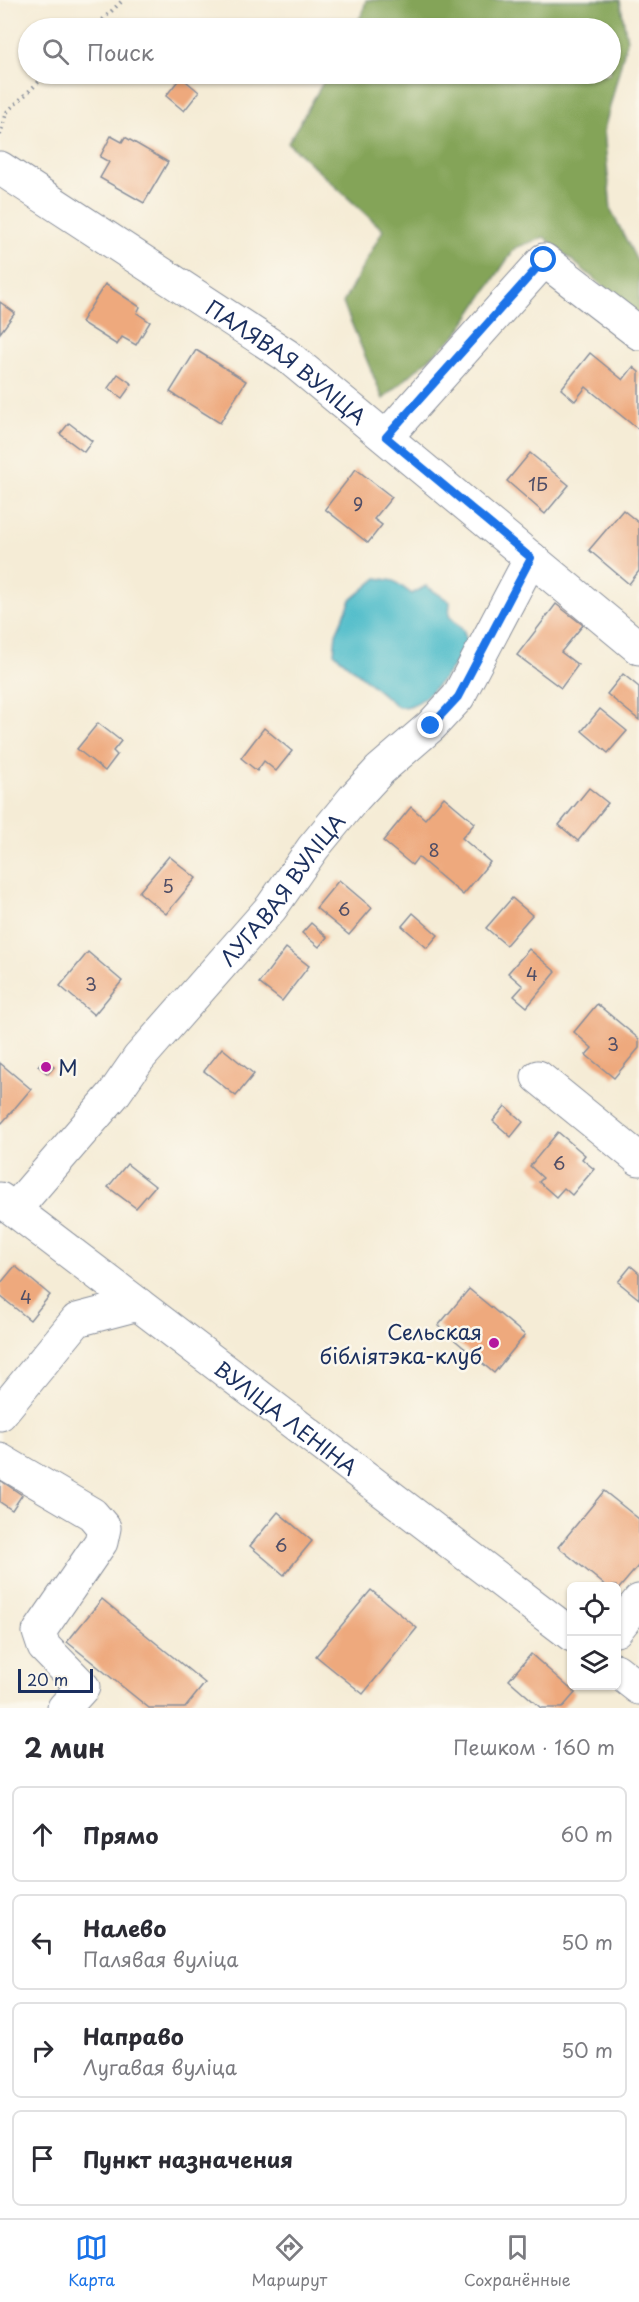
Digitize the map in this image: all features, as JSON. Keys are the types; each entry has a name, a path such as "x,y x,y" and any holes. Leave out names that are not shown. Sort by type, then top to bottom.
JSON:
{"street":[{"name":"ПАЛЯВАЯ ВУЛІЦА","path":"0,168 286,355 639,648"},
{"path":"386,437 544,260 639,333"},
{"name":"ЛУГАВАЯ ВУЛІЦА","path":"7,1204 114,1094 139,1058 271,908 313,848 380,770 431,726 458,697 531,558"},
{"path":"538,1077 639,1159"},
{"name":"ВУЛІЦА ЛЕНІНА","path":"7,1204 567,1631"},
{"path":"0,1414 77,1320 84,1262"},
{"path":"77,1320 138,1304"},
{"path":"0,1460 92,1514 104,1528 102,1542 39,1632 44,1647 83,1687 64,1708"},
{"path":"621,1624 639,1601"},
{"path":"621,1674 639,1688"}],"path":[{"path":"104,18 123,0"},
{"path":"0,135 7,112 36,84"}],"green space":[{"path":"366,0 620,0 627,40 621,63 621,18 360,18"},
{"path":"322,84 616,84 604,130 611,210 639,265 639,316 544,237 515,248 457,334 383,399 343,303 383,230 288,143"}],"water":[{"path":"377,578 394,581 412,594 426,586 450,602 449,616 463,630 468,644 435,688 419,702 409,706 398,707 334,653 336,634 351,600"}],"building":[{"path":"175,84 189,84 199,92 184,111 166,96"},
{"path":"111,136 122,142 125,137 168,162 144,203 100,178 109,162 100,157"},
{"path":"105,284 140,307 137,313 150,322 136,345 122,337 117,345 81,322"},
{"path":"0,302 15,313 0,333"},
{"path":"196,350 246,381 220,423 170,392"},
{"path":"590,353 623,380 633,367 639,372 639,430 586,387 575,401 561,389"},
{"path":"118,374 132,384 122,398 108,388"},
{"path":"69,423 92,441 84,452 60,434"},
{"path":"530,453 569,485 545,514 507,481"},
{"path":"356,469 392,497 374,519 382,525 368,543 325,509"},
{"path":"623,510 639,523 639,571 629,584 589,550"},
{"path":"556,604 583,625 561,652 578,665 561,688 517,655"},
{"path":"623,674 639,687 639,720 607,694"},
{"path":"600,709 627,731 608,753 582,731"},
{"path":"98,723 121,741 113,751 117,755 105,771 77,749"},
{"path":"264,728 292,751 276,771 264,761 257,771 241,758"},
{"path":"589,788 608,803 578,841 559,825"},
{"path":"444,797 475,823 462,838 490,862 463,895 418,857 412,865 383,841 411,807 425,819"},
{"path":"169,856 196,878 166,914 139,892"},
{"path":"339,880 372,908 349,935 316,908"},
{"path":"512,898 532,915 506,945 486,928"},
{"path":"413,913 438,935 427,948 402,926"},
{"path":"311,923 327,937 319,947 302,933"},
{"path":"286,948 309,966 282,1001 259,983"},
{"path":"529,949 556,972 527,1007 514,996 523,986 508,973"},
{"path":"88,952 122,981 94,1015 60,986"},
{"path":"597,1004 639,1039 639,1048 614,1078 586,1055 592,1048 574,1032"},
{"path":"222,1048 254,1074 236,1096 204,1071"},
{"name":"M","path":"44,1059 54,1067 48,1074 38,1066"},
{"path":"0,1063 31,1089 2,1123 0,1121"},
{"path":"505,1106 523,1122 511,1137 493,1121"},
{"path":"558,1132 585,1155 582,1159 594,1169 572,1195 564,1188 556,1197 539,1182 543,1178 530,1166"},
{"path":"127,1164 155,1186 136,1208 108,1187"},
{"path":"15,1266 50,1295 30,1320 0,1296 0,1284"},
{"path":"631,1266 639,1273 639,1299 618,1282"},
{"path":"469,1289 525,1335 494,1373 438,1326"},
{"path":"0,1480 22,1495 12,1510 0,1502"},
{"path":"604,1491 639,1519 639,1565 621,1586 621,1582 601,1582 558,1547"},
{"path":"278,1512 312,1541 284,1575 250,1546"},
{"path":"371,1590 417,1628 363,1694 316,1656"},
{"path":"102,1599 205,1683 185,1708 149,1708 67,1642"},
{"path":"531,1654 567,1686 567,1690 575,1693 562,1708 541,1708 509,1680"}],"place":[{"name":"M","path":"46,1067"},
{"name":"Сельская бібліятэка-клуб","path":"494,1343"}],"route":[{"path":"431,726 458,697 531,558 386,437 544,260"}]}
